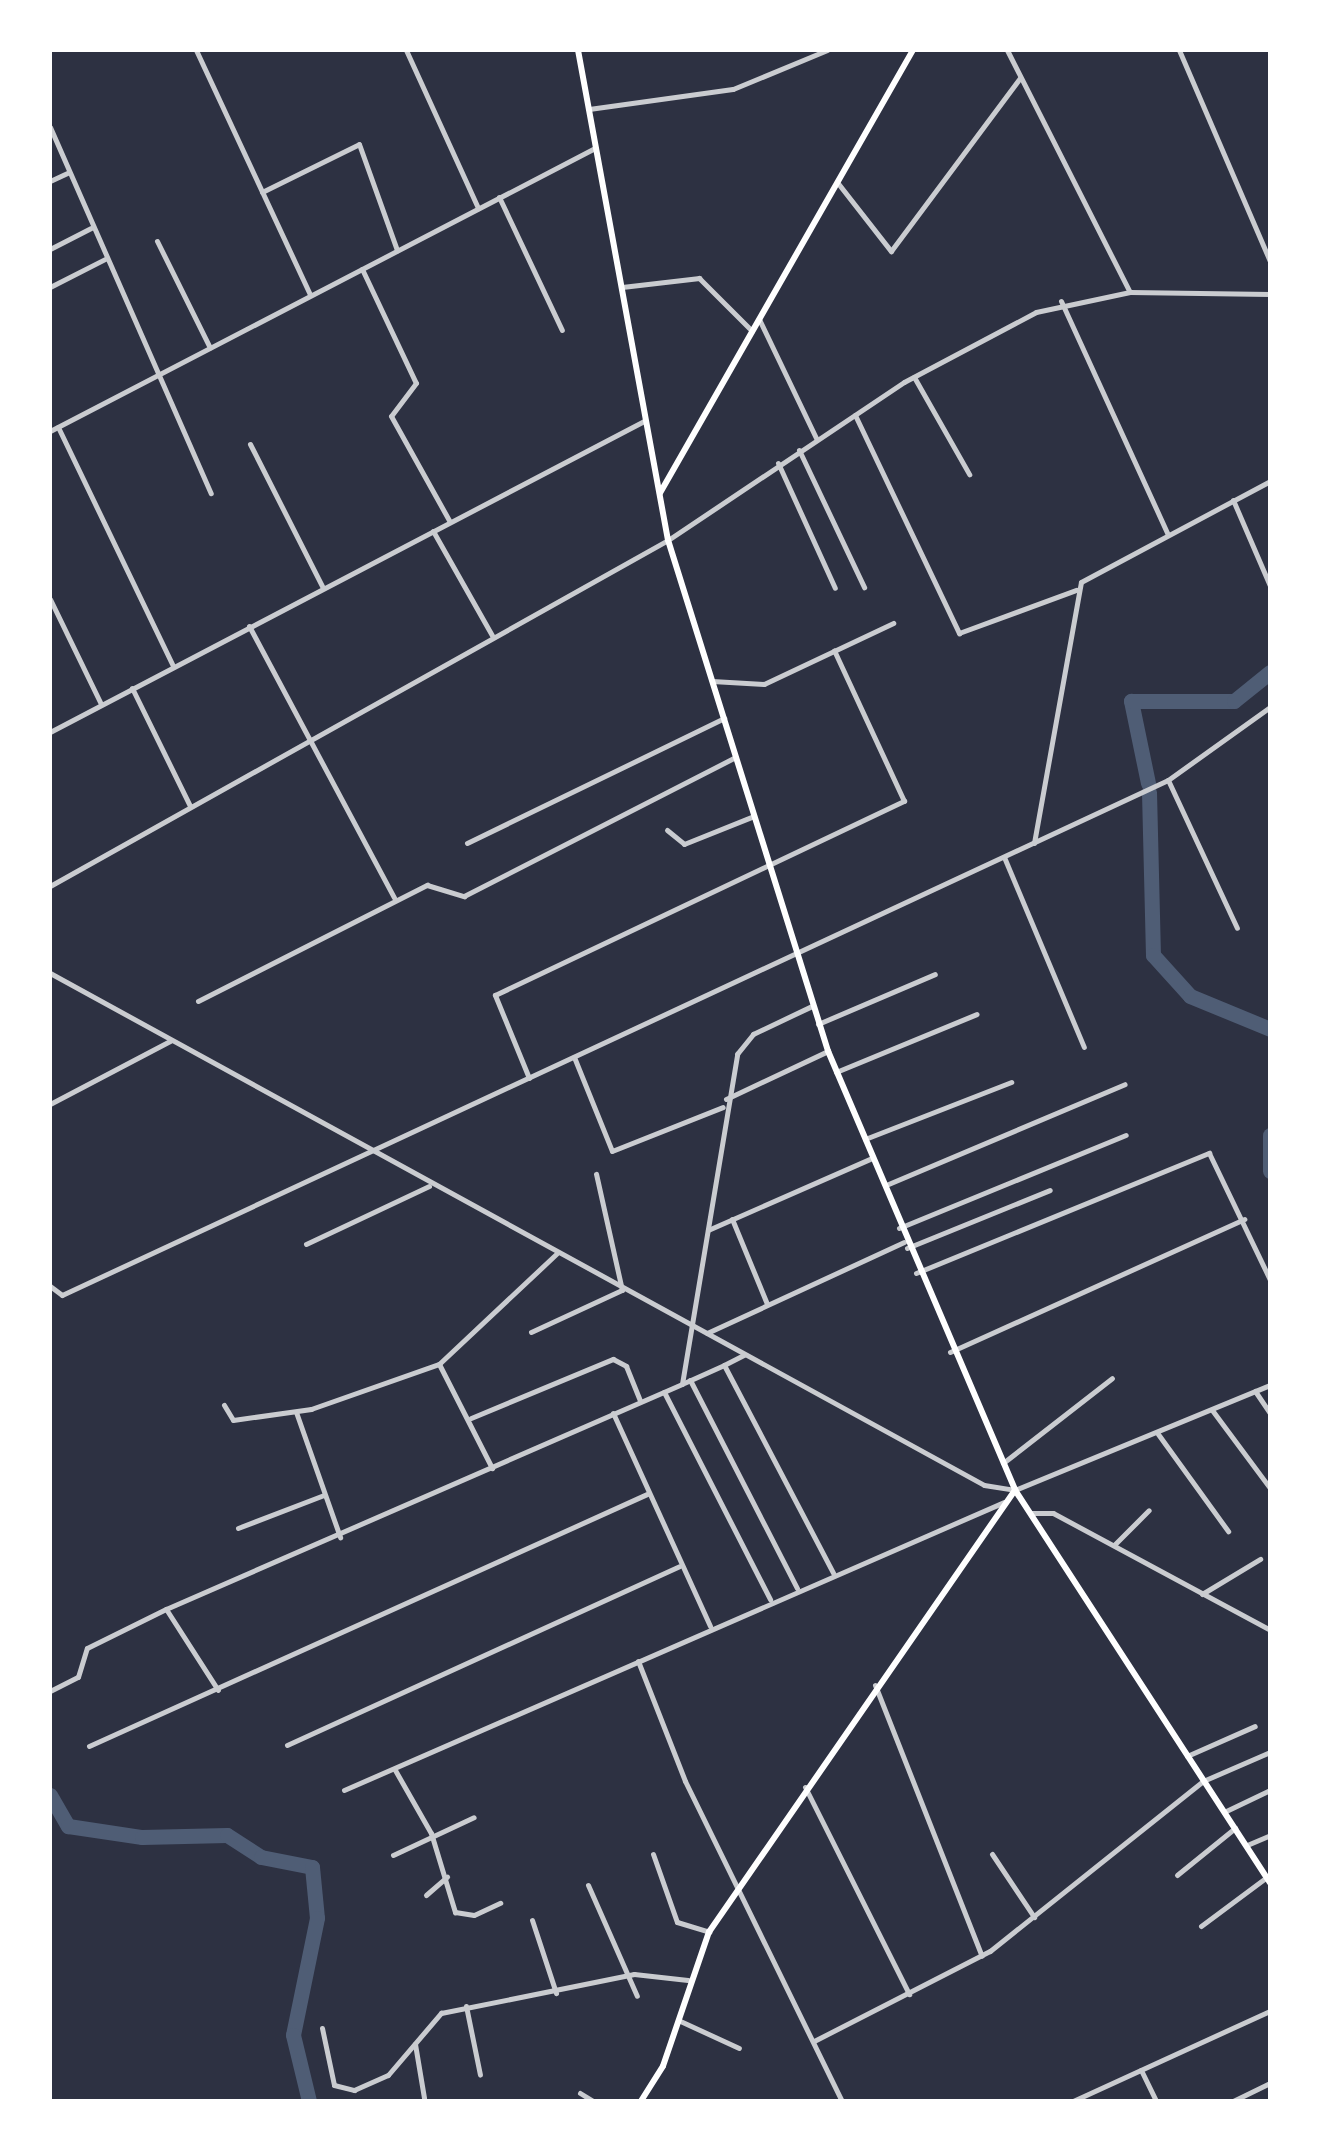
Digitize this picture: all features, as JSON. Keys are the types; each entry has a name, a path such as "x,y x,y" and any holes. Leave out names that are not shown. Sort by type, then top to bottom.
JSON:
{"main road":[{"path":"578,50 668,540 828,1052 916,1273 1014,1490 1268,1879"},
{"path":"659,494 913,50"},
{"path":"641,2101 678,2020 688,1980 709,1932 875,1685 1014,1490"}],"street":[{"path":"196,50 310,295"},
{"path":"406,50 478,208"},
{"path":"588,110 733,89 827,50"},
{"path":"1008,50 1130,292"},
{"path":"1179,50 1270,261"},
{"path":"837,182 891,251 1020,78"},
{"path":"50,127 156,376 211,493"},
{"path":"262,192 360,144 397,250"},
{"path":"50,431 594,148"},
{"path":"50,180 68,172"},
{"path":"499,197 562,330"},
{"path":"50,248 91,228"},
{"path":"157,241 210,348"},
{"path":"50,287 105,259"},
{"path":"362,268 416,383 391,416 450,522"},
{"path":"619,287 699,278 752,331"},
{"path":"50,886 668,540 778,462 914,376 1062,301 1130,292 1270,294"},
{"path":"1062,301 1168,535"},
{"path":"759,318 816,438"},
{"path":"914,376 969,474"},
{"path":"854,414 959,633 1076,590 1270,481"},
{"path":"50,732 644,421"},
{"path":"58,426 173,666"},
{"path":"250,444 323,588"},
{"path":"798,450 864,587"},
{"path":"778,462 834,588"},
{"path":"1234,500 1270,586"},
{"path":"433,530 494,638"},
{"path":"1034,843 1076,590"},
{"path":"50,599 101,704"},
{"path":"712,682 764,684 893,623"},
{"path":"249,626 394,898"},
{"path":"529,1078 495,995 906,798 834,650"},
{"path":"132,688 190,806"},
{"path":"50,1286 62,1295 1168,780 1270,707"},
{"path":"466,843 724,718"},
{"path":"198,1001 394,898 432,883 464,896 736,758"},
{"path":"1168,780 1238,928"},
{"path":"667,830 684,844 754,816"},
{"path":"1004,857 1084,1046"},
{"path":"50,973 369,1154 984,1484 1014,1490 1158,1434 1270,1384"},
{"path":"818,1024 935,974"},
{"path":"682,1384 725,1103 737,1054 753,1034 812,1006"},
{"path":"836,1072 977,1014"},
{"path":"50,1104 170,1041"},
{"path":"574,1057 612,1151 725,1103 828,1052"},
{"path":"862,1140 1011,1082"},
{"path":"883,1186 1125,1084"},
{"path":"899,1228 1126,1136"},
{"path":"916,1273 1212,1154 1270,1280"},
{"path":"707,1230 870,1159"},
{"path":"596,1174 622,1290"},
{"path":"306,1244 429,1186"},
{"path":"707,1333 906,1245 1050,1190"},
{"path":"732,1219 767,1305"},
{"path":"950,1352 1244,1219"},
{"path":"224,1405 233,1420 296,1412 439,1364 556,1254"},
{"path":"531,1332 622,1290"},
{"path":"50,1691 78,1677 87,1648 746,1354"},
{"path":"471,1418 613,1359 626,1366 640,1402"},
{"path":"439,1364 471,1418 492,1468"},
{"path":"724,1365 833,1573"},
{"path":"1003,1463 1112,1378"},
{"path":"690,1380 797,1588"},
{"path":"1255,1391 1270,1413"},
{"path":"664,1392 770,1600"},
{"path":"1212,1410 1270,1488"},
{"path":"296,1412 340,1537"},
{"path":"613,1413 710,1626"},
{"path":"1158,1434 1228,1531"},
{"path":"90,1746 647,1494"},
{"path":"238,1528 326,1495"},
{"path":"344,1790 797,1588 1004,1502"},
{"path":"1114,1545 1149,1510"},
{"path":"1032,1513 1053,1513 1270,1630"},
{"path":"1202,1594 1260,1559"},
{"path":"287,1745 680,1566"},
{"path":"166,1610 218,1690"},
{"path":"638,1662 842,2101"},
{"path":"875,1685 982,1956"},
{"path":"1187,1756 1254,1726"},
{"path":"814,2041 982,1956 1203,1781 1270,1752"},
{"path":"395,1770 431,1833 461,1915 500,1902"},
{"path":"805,1787 909,1994"},
{"path":"1224,1812 1270,1790"},
{"path":"394,1854 431,1833 474,1816"},
{"path":"1177,1875 1235,1828"},
{"path":"1246,1846 1270,1835"},
{"path":"653,1854 678,1922 709,1932"},
{"path":"992,1854 1034,1917"},
{"path":"426,1895 448,1877"},
{"path":"1201,1926 1268,1879"},
{"path":"588,1885 636,1996"},
{"path":"532,1920 556,1994"},
{"path":"322,2028 331,2079 346,2090 388,2075 434,2016 466,2006 556,1994 628,1976 688,1980"},
{"path":"466,2006 480,2075"},
{"path":"1074,2101 1270,2011"},
{"path":"678,2020 739,2048"},
{"path":"415,2041 424,2098"},
{"path":"1141,2070 1156,2101"},
{"path":"1232,2101 1270,2083"},
{"path":"580,2093 593,2101"}],"waterway":[{"path":"1148,783 1131,701 1234,701 1270,672"},
{"path":"1149,792 1153,955 1190,996 1270,1029"},
{"path":"1270,1135 1270,1171"},
{"path":"50,1795 68,1826 142,1837 227,1835 261,1857 312,1867 317,1918 293,2035 309,2101"}]}
